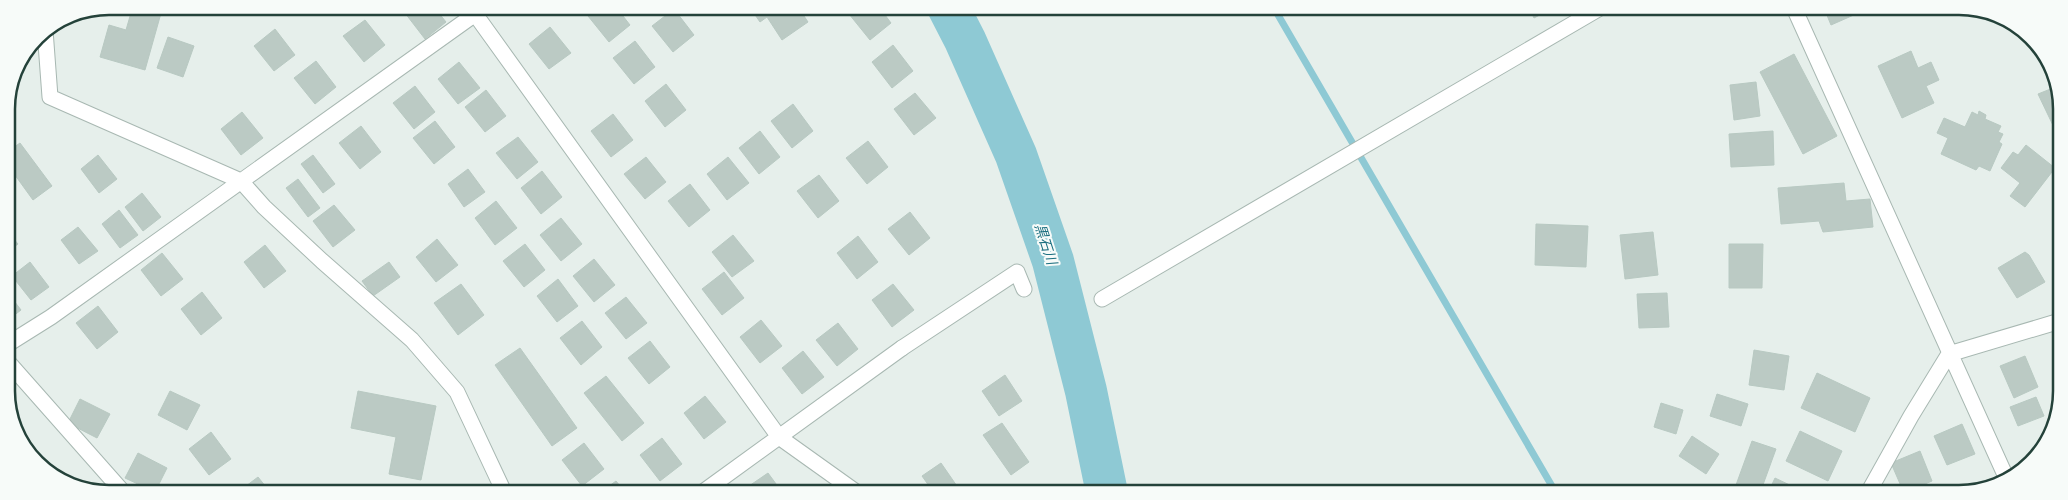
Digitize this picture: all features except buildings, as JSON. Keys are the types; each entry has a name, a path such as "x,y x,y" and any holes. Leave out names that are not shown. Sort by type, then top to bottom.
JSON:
{"street":[{"path":"15,340 51,317 469,15"},
{"path":"481,15 779,437 846,485"},
{"path":"1102,299 1588,15"},
{"path":"1797,15 2004,473"},
{"path":"46,40 50,97 241,181 286,227 412,340 458,392 501,485"},
{"path":"713,485 902,348 1017,272 1024,289"},
{"path":"1873,485 1911,416 1949,354 2053,323"},
{"path":"15,370 117,485"}],"waterway":[{"name":"黒石川","path":"952,15 1016,155 1053,261 1086,391 1105,485"},
{"path":"1278,15 1551,485"}]}
